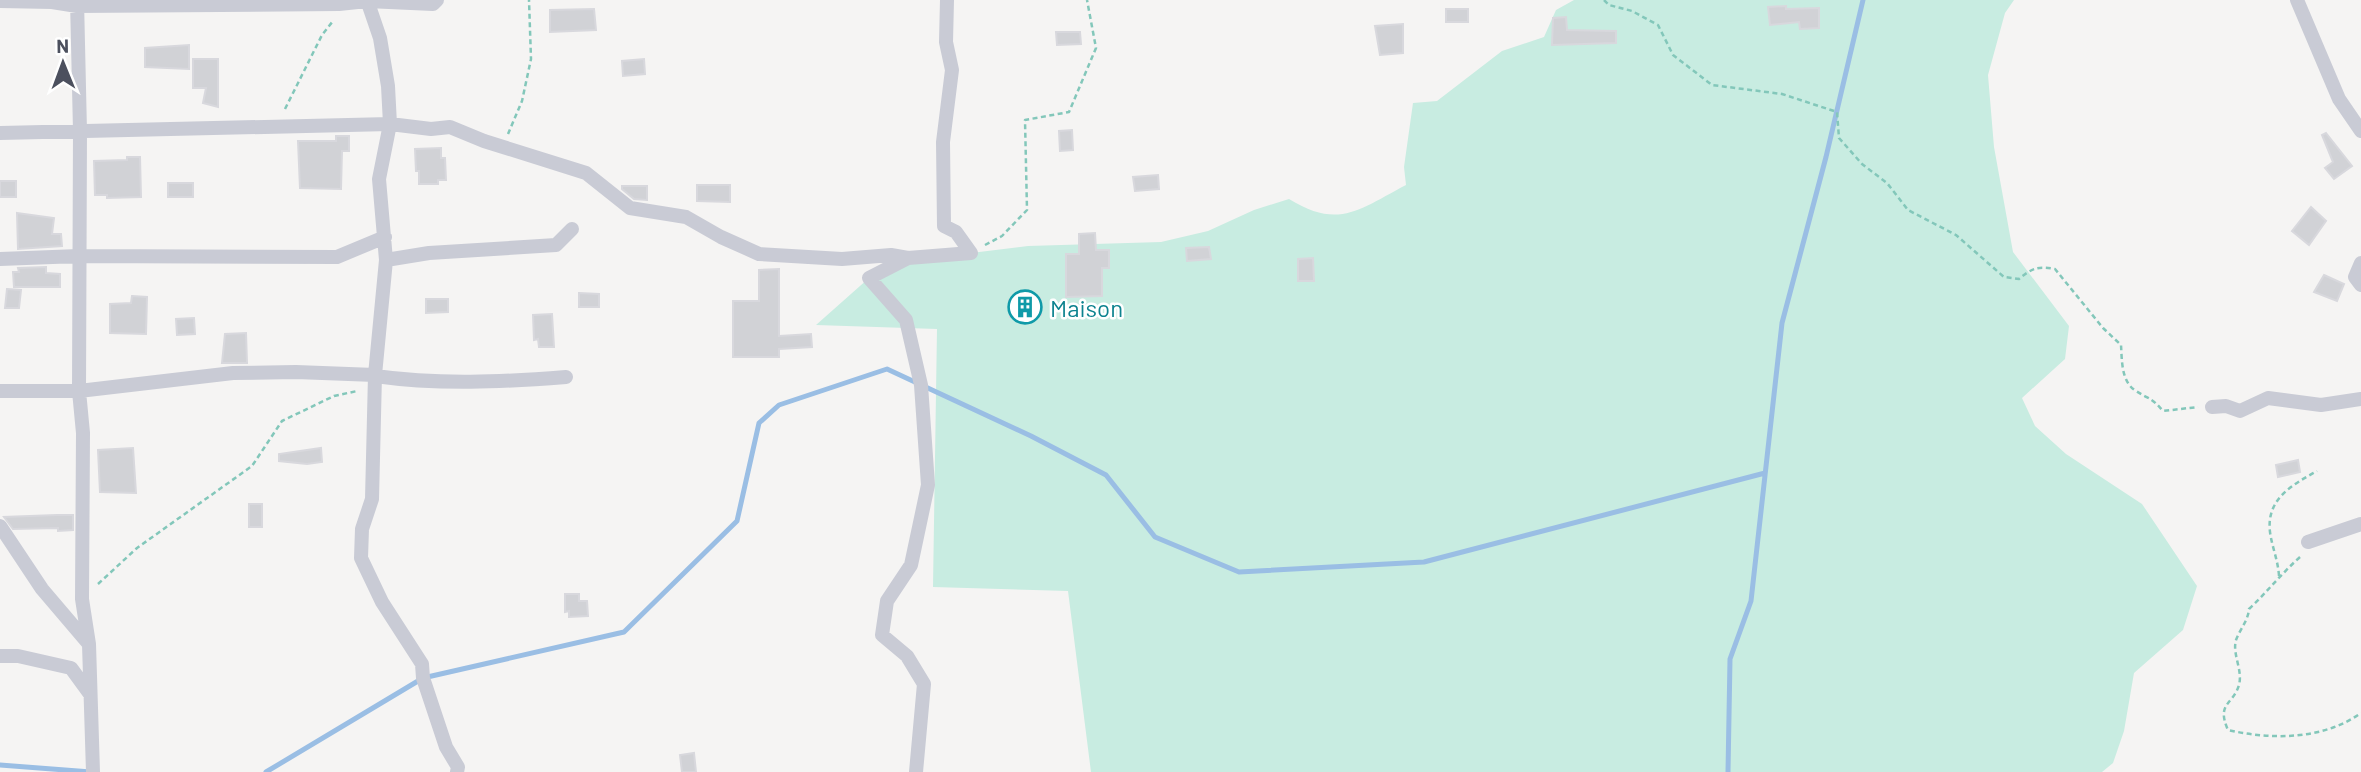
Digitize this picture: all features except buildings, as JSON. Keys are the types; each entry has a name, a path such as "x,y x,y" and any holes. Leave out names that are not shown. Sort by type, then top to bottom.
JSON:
{"street":[{"path":"367,0 380,38 388,86 390,124 379,179 386,260 375,376 372,499 362,529 361,558 382,602 422,664 446,747 458,767 457,772"},
{"path":"0,1 339,4 367,0 433,4 437,0"},
{"path":"947,0 946,42 952,70 943,142 944,226 956,232 971,253"},
{"path":"2297,0 2316,39 2339,99 2361,131"},
{"path":"77,3 80,131 79,391 83,433 82,599 89,644 93,772"},
{"path":"0,133 390,124 431,129 450,127 484,141 586,173 630,208 687,217 721,237 759,254 842,258 891,255 908,258 971,253"},
{"path":"386,260 429,253 556,245 572,229"},
{"path":"0,259 79,256 337,257 385,237"},
{"path":"908,258 869,278 906,320 916,358 925,418 929,485 911,565 887,601 882,635 907,656 924,684 916,772"},
{"path":"2361,263 2355,277 2361,285"},
{"path":"0,391 79,391 233,373 296,372 375,376 417,382 566,377"},
{"path":"2212,407 2226,406 2240,411 2268,398 2321,405 2361,399"},
{"path":"2308,542 2361,524"},
{"path":"0,526 42,589 89,644"},
{"path":"0,656 19,656 71,668 90,694"}],"path":[{"path":"502,147 522,101 531,59 529,0"},
{"path":"971,253 1002,236 1027,210 1025,120 1069,112 1096,48 1087,0"},
{"path":"1604,0 1609,5 1632,11 1658,25 1673,55 1712,85 1782,94 1837,112 1839,138 1862,164 1887,183 1908,210 1955,235 2004,277 2019,279 2031,269 2040,266 2055,269 2103,328 2121,345 2127,383 2135,391 2152,398 2163,411 2212,407"},
{"path":"274,127 322,36 333,21 339,4"},
{"path":"82,599 137,548 252,467 282,421 334,396 362,389 375,376"},
{"path":"2279,576 2270,533 2271,508 2288,488 2317,471"},
{"path":"2308,542 2301,556 2249,609 2248,617 2235,643 2241,674 2238,689 2225,704 2223,718 2228,730 2274,736 2312,733 2346,723 2361,713"}],"green space":[{"path":"1574,0 2014,0 2005,13 1988,75 1994,147 2013,252 2069,326 2065,359 2022,398 2035,426 2066,454 2142,504 2197,586 2183,630 2134,673 2124,731 2113,763 2102,772 1091,772 1068,591 933,587 937,329 816,325 869,278 908,258 1028,246 1161,242 1208,231 1254,210 1289,199 1306,208 1336,215 1362,208 1406,185 1404,167 1413,103 1437,101 1502,51 1544,37 1556,10"}],"waterway":[{"path":"1728,772 1730,659 1751,601 1782,323 1826,157 1863,0"},
{"path":"266,772 423,678 624,632 737,521 759,423 779,405 887,369 1031,436 1106,475 1155,537 1239,572 1424,562 1765,473"},
{"path":"0,765 91,772"}],"place":[{"name":"Maison","path":"1025,307"}]}
